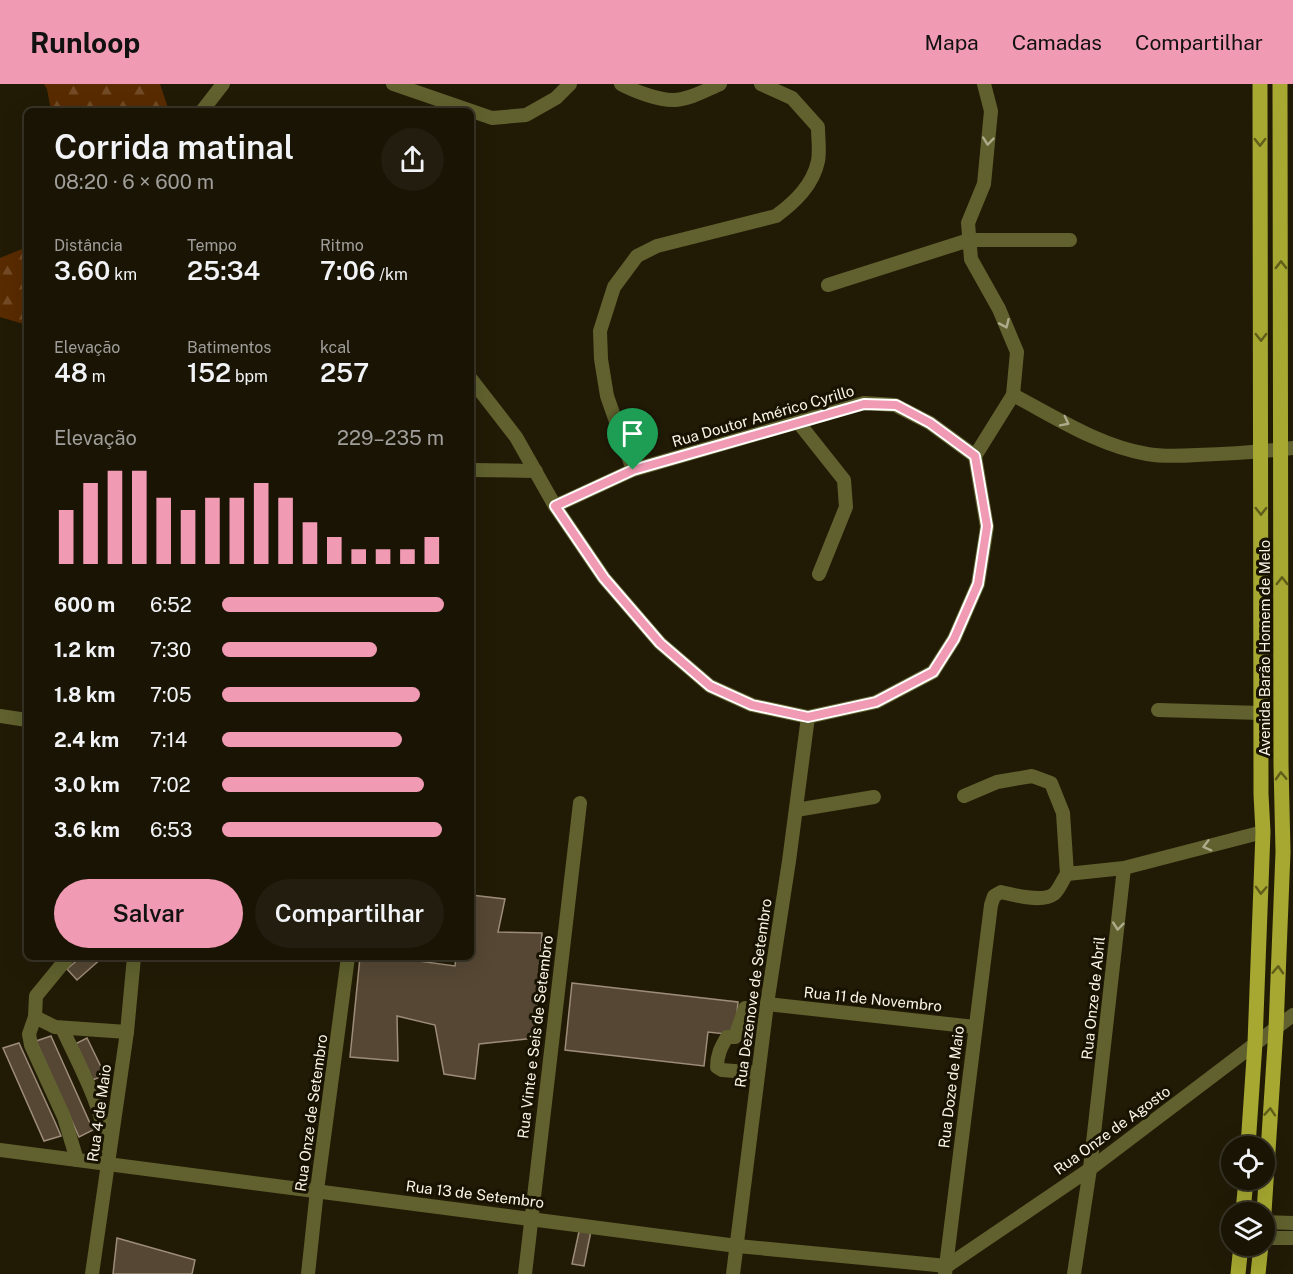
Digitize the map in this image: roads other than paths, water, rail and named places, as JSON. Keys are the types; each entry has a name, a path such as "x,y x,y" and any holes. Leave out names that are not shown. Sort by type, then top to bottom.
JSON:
{"main road":[{"name":"Avenida Barão Homem de Melo","path":"1249,1136 1255,1043 1263,832 1261,794 1260,84"},
{"name":"Avenida Barão Homem de Melo","path":"1265,1202 1283,852 1287,682 1288,449 1281,84"},
{"path":"1263,832 1277,835 1283,852"},
{"path":"1238,1274 1241,1256"},
{"path":"1258,1274 1260,1256"}],"street":[{"path":"204,108 223,84"},
{"path":"393,84 463,108"},
{"path":"474,112 492,118 526,115 556,98 570,84"},
{"path":"621,84 634,91 673,100 688,91 720,84"},
{"path":"633,470 607,396 601,359 600,331 619,279 637,256 657,246 776,216 808,187 818,161 818,127 792,98 760,84"},
{"path":"474,383 516,436 555,506 604,578 660,643 710,686 752,705 808,717 876,702 933,672 954,639 978,584 987,526 975,456 1013,395 1017,352 999,309 971,259 968,223 984,184 991,111 984,84"},
{"path":"828,285 969,240 1070,240"},
{"path":"1013,395 1095,437 1147,454 1261,453 1288,449"},
{"name":"Rua Doutor Américo Cyrillo","path":"555,506 633,470 864,404 896,405 930,423 975,456"},
{"path":"798,422 844,480 846,507 819,574"},
{"path":"474,470 536,471"},
{"path":"1158,710 1261,713"},
{"path":"0,716 24,720"},
{"name":"Rua Dezenove de Setembro","path":"734,1274 767,1004 808,717"},
{"path":"964,796 997,782 1032,776 1051,783 1063,813 1067,874 1124,868 1263,832"},
{"path":"796,810 874,797"},
{"name":"Rua Vinte e Seis de Setembro","path":"525,1274 580,803"},
{"name":"Rua Onze de Abril","path":"1074,1274 1090,1168 1124,868"},
{"name":"Rua Doze de Maio","path":"946,1270 991,905 994,896 1001,892 1028,897 1044,897 1054,894 1067,874"},
{"path":"66,960 36,996 35,1017 29,1034 31,1045 64,1117 77,1160"},
{"name":"Rua 4 de Maio","path":"93,1274 104,1163 127,1032 134,960"},
{"name":"Rua Onze de Setembro","path":"308,1274 348,960"},
{"name":"Rua 11 de Novembro","path":"767,1004 975,1027"},
{"path":"745,1008 735,1037 727,1037 721,1047 717,1067 722,1070 758,1073"},
{"name":"Rua Onze de Agosto","path":"946,1270 1090,1168 1293,1015"},
{"path":"35,1017 55,1027 127,1032"},
{"path":"62,1028 89,1087 104,1129 106,1136 104,1163"},
{"name":"Rua 13 de Setembro","path":"0,1150 737,1246 946,1270"},
{"path":"1275,1222 1293,1222"},
{"path":"1275,1238 1293,1238"}]}
